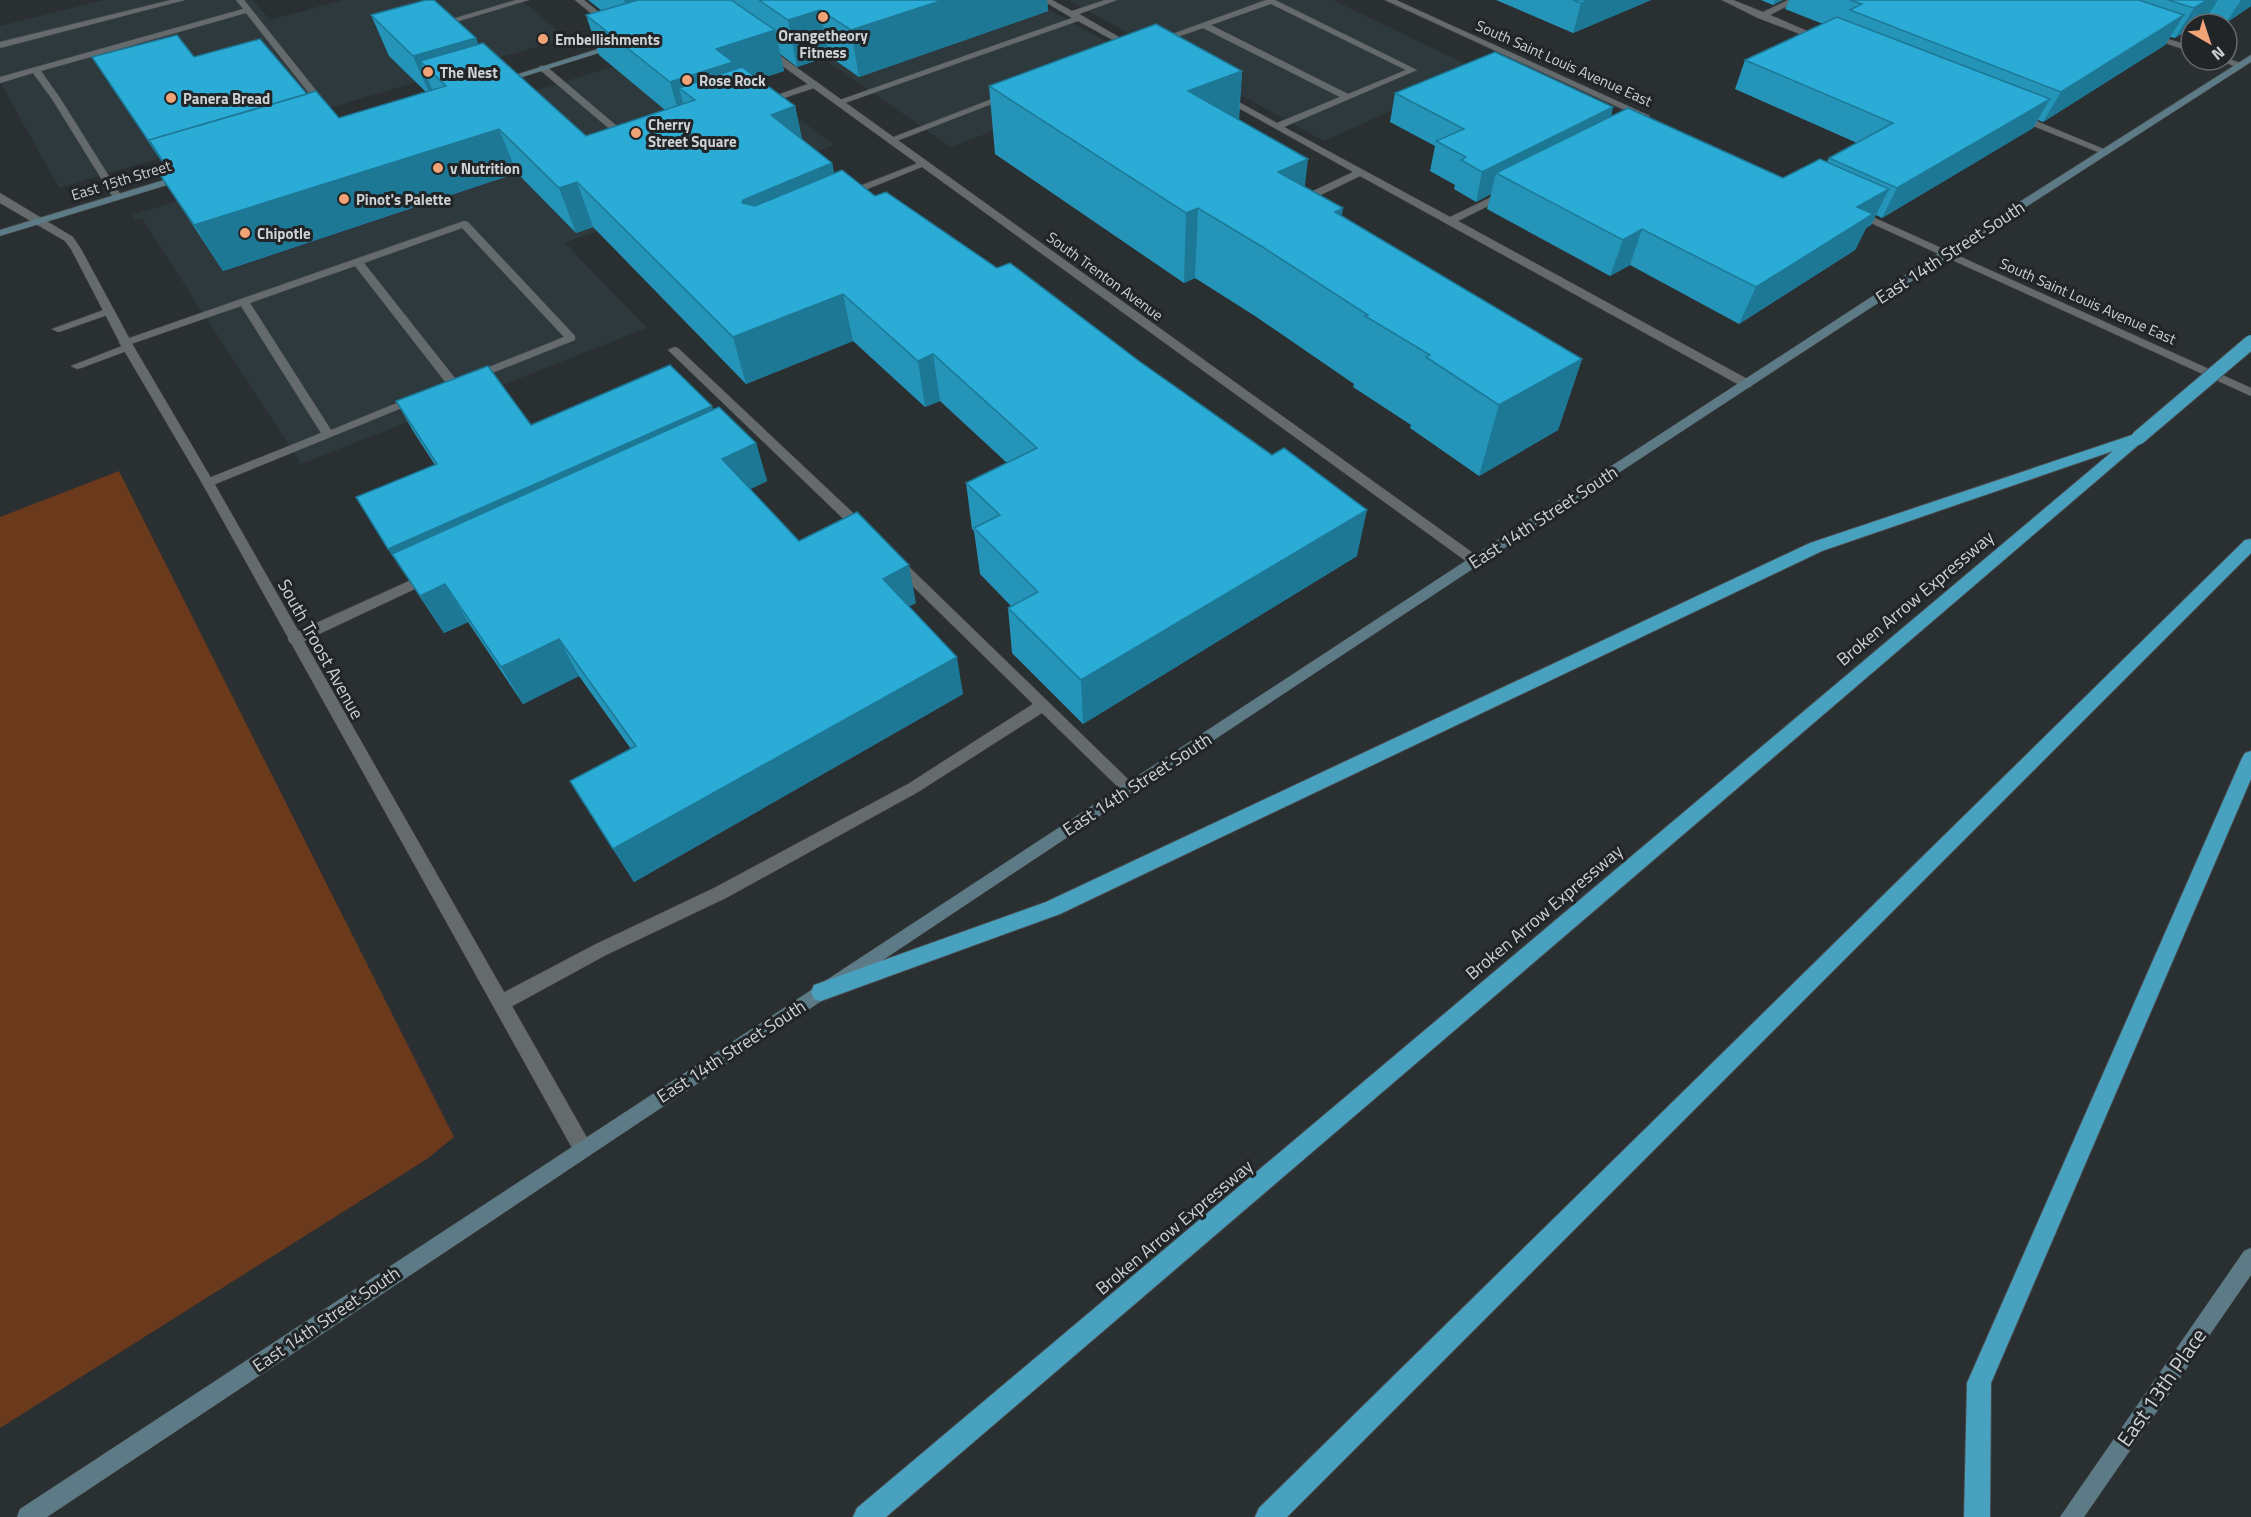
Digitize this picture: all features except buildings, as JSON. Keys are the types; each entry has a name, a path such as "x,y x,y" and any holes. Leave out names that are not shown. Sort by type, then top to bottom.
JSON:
{"highway":[{"name":"Broken Arrow Expressway","path":"866,1517 2251,342"},
{"path":"821,992 1053,908 1816,547 2138,438"},
{"path":"1268,1517 2251,544"},
{"path":"1977,1517 1979,1383 2251,758"}],"street":[{"path":"0,45 181,0"},
{"path":"240,0 329,114"},
{"path":"426,28 525,0"},
{"path":"579,0 623,34"},
{"path":"1046,0 1146,54"},
{"path":"839,102 1076,16 1113,0"},
{"name":"South Saint Louis Avenue East","path":"1389,0 1647,122"},
{"path":"1726,0 1838,46"},
{"path":"1761,16 1794,0"},
{"path":"1124,53 1271,1 1413,70 1277,126"},
{"path":"0,80 248,10"},
{"path":"1203,25 1348,97"},
{"path":"2135,30 2179,45"},
{"path":"487,85 632,41"},
{"name":"South Trenton Avenue","path":"757,43 1475,561"},
{"name":"East 14th Street South","path":"28,1517 1475,561 1946,253 2251,58"},
{"path":"543,68 634,146"},
{"path":"36,71 56,98 117,197"},
{"path":"755,105 814,85"},
{"path":"1216,93 1277,126 1294,140 1360,172 1451,221 1747,384"},
{"path":"891,140 1013,94"},
{"path":"2002,111 2106,152"},
{"path":"856,207 850,193 924,164"},
{"path":"1284,209 1360,172"},
{"name":"East 15th Street","path":"0,233 195,173"},
{"path":"1451,221 1512,190"},
{"name":"South Troost Avenue","path":"0,196 3,201 69,238 126,345 208,483 583,1149"},
{"name":"South Saint Louis Avenue East","path":"1845,207 2251,392"},
{"path":"77,366 126,345 243,302 464,224 571,338 208,483"},
{"path":"357,261 443,389"},
{"path":"243,302 328,435"},
{"path":"58,328 109,311"},
{"path":"674,350 749,431 872,539"},
{"path":"889,555 1129,789"},
{"path":"295,639 440,572"},
{"path":"501,1003 600,950 720,893 913,788 1043,705"},
{"name":"East 13th Place","path":"2071,1517 2251,1258"}],"shaded area":[{"path":"104,0 253,0 270,20 343,0 521,0 566,38 59,188 0,82 0,26"},
{"path":"1032,0 1155,69 951,147 772,23"},
{"path":"1068,0 1333,0 1480,71 1324,141"},
{"path":"696,41 834,145 565,243 647,328 301,464 142,219 134,219 132,215"},
{"path":"119,471 454,1137 427,1159 0,1428 0,517"}],"place":[{"name":"Orangetheory Fitness","path":"823,17"},
{"name":"Embellishments","path":"543,39"},
{"name":"The Nest","path":"428,72"},
{"name":"Rose Rock","path":"687,80"},
{"name":"Panera Bread","path":"171,98"},
{"name":"Cherry Street Square","path":"636,133"},
{"name":"v Nutrition","path":"438,168"},
{"name":"Pinot's Palette","path":"344,199"},
{"name":"Chipotle","path":"245,233"}]}
